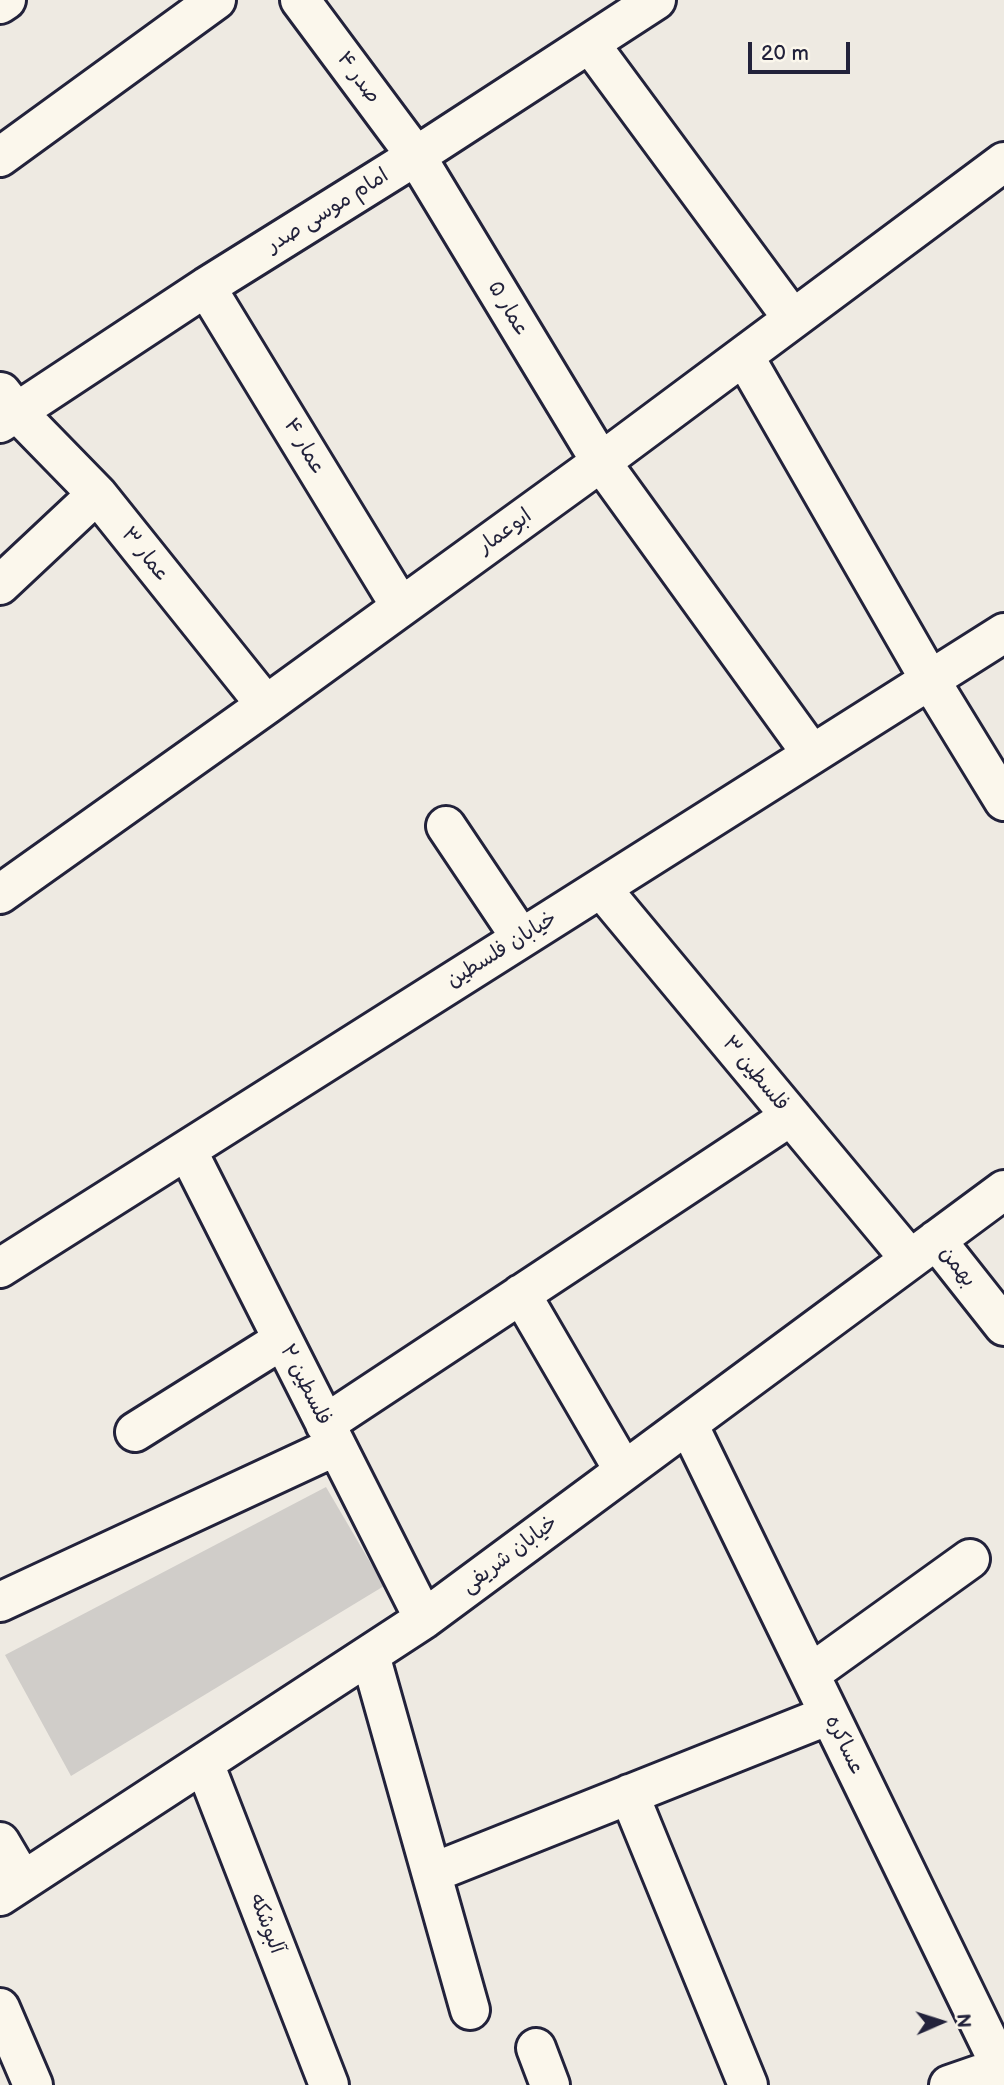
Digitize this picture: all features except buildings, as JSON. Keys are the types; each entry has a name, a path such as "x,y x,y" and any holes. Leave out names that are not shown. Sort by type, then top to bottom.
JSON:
{"street":[{"path":"0,4 6,0"},
{"path":"0,157 216,0"},
{"name":"صدر ۴","path":"300,0 416,156"},
{"name":"امام موسی صدر","path":"5,409 416,156 656,0"},
{"path":"590,44 793,320"},
{"name":"عمار ۵","path":"416,156 601,463 812,754"},
{"name":"ابوعمار","path":"0,894 601,463 1004,162"},
{"name":"عمار ۴","path":"206,287 401,607"},
{"path":"744,356 930,680 1004,801"},
{"name":"عمار ۳","path":"5,409 97,494 266,705"},
{"path":"0,585 97,494"},
{"name":"خیابان فلسطین","path":"0,1268 1004,633"},
{"path":"446,826 522,938"},
{"name":"فلسطین ۳","path":"601,888 790,1116 923,1250"},
{"path":"0,1602 331,1435 521,1294 790,1116"},
{"name":"فلسطین ۲","path":"187,1150 424,1619"},
{"name":"خیابان شریفی","path":"12,1889 424,1619 1004,1190"},
{"name":"بهمن","path":"923,1250 1004,1326"},
{"path":"521,1294 624,1471"},
{"path":"135,1432 282,1340"},
{"name":"عساکره","path":"688,1424 1002,2066"},
{"path":"810,1674 970,1559"},
{"path":"370,1655 470,2010"},
{"path":"432,1873 829,1715"},
{"name":"آلبوشکه","path":"204,1763 329,2085"},
{"path":"629,1794 748,2085"},
{"path":"0,1842 12,1889"},
{"path":"0,2008 33,2085"},
{"path":"536,2048 550,2085"},
{"path":"949,2085 1002,2066"}],"shaded area":[{"path":"326,1487 384,1586 71,1776 5,1655"}]}
